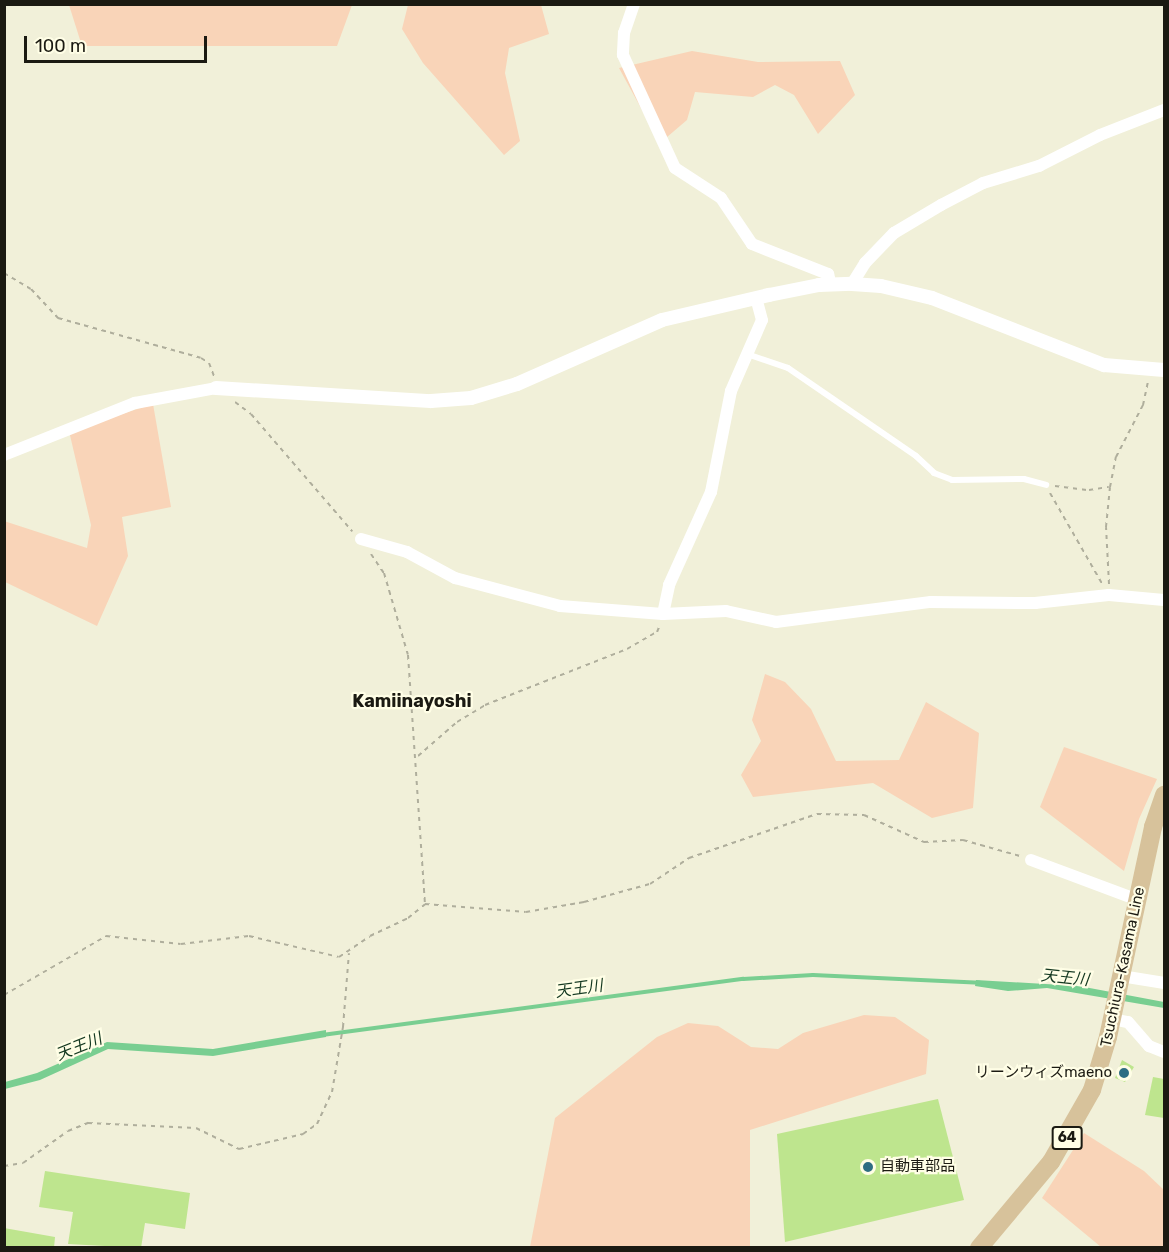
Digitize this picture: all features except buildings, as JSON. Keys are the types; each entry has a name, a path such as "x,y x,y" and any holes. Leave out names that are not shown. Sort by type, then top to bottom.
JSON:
{"main road":[{"name":"Tsuchiura-Kasama Line","path":"979,1248 1070,1135 1095,1082 1164,795"}],"street":[{"path":"634,4 624,33 623,55 666,154 675,168 721,198 752,244 828,274 831,285"},
{"path":"852,284 865,263 894,234 941,205 983,183 1039,166 1100,135 1164,110"},
{"path":"4,455 135,403 216,388 431,401 471,398 517,384 662,320 756,298 831,285 881,286 932,298 1089,360 1150,371 1164,370"},
{"path":"663,614 669,585 711,492 731,391 762,320 756,298"},
{"path":"361,539 407,552 455,578 560,606 663,614 726,611 776,622 932,602 1035,603 1109,596 1164,600"},
{"path":"1031,860 1138,900"},
{"path":"1119,981 1164,983"},
{"path":"1113,1013 1128,1022 1149,1046 1164,1052"}],"lane":[{"path":"747,354 788,368 916,456 934,473 952,480 1024,479 1046,485"}],"path":[{"path":"4,273 31,289 58,318 201,358 209,363 216,388 251,414 361,539 384,573 408,656 408,689 418,756 425,904"},
{"path":"1109,596 1106,527 1110,487 1116,457 1143,405 1150,371"},
{"path":"1046,485 1089,490 1110,487"},
{"path":"1046,485 1109,596"},
{"path":"418,756 457,722 485,705 627,649 657,632 663,614"},
{"path":"1164,641 1164,676"},
{"path":"4,995 106,936 181,944 249,936 339,957 425,904 526,912 584,902 650,884 689,858 817,814 864,815 924,842 963,840 1031,860"},
{"path":"4,1166 23,1163 68,1131 88,1123 196,1128 239,1149 278,1142 303,1134 317,1124 332,1092 343,1027 349,952"}],"shaded area":[{"path":"69,4 352,5 337,46 82,46"},
{"path":"408,5 541,5 549,34 509,48 505,73 520,141 504,155 423,63 402,29"},
{"path":"692,51 758,62 840,61 855,95 818,134 794,95 775,85 753,97 695,92 687,120 660,143 619,68"},
{"path":"153,404 171,507 122,517 128,556 97,626 5,582 4,521 87,548 91,525 69,431"},
{"path":"765,674 785,682 811,709 836,761 899,760 926,702 979,733 973,808 932,818 873,783 753,797 741,775 761,741 752,720"},
{"path":"1064,747 1157,779 1139,819 1124,871 1040,807"},
{"path":"976,980 1079,986 1164,1002 1164,1008 1047,988 1008,991 975,986"},
{"path":"864,1015 895,1017 929,1040 926,1074 750,1130 750,1247 530,1247 555,1118 657,1037 688,1023 718,1026 751,1047 778,1049 803,1033"},
{"path":"326,1030 326,1037 213,1056 108,1049 40,1080 5,1089 5,1082 37,1073 107,1042 213,1049"},
{"path":"1084,1133 1144,1171 1164,1190 1164,1247 1101,1247 1042,1198"}],"waterway":[{"name":"天王川","path":"322,1035 743,979 813,975 980,983"}],"place":[{"name":"リーンウィズmaeno","path":"1124,1073"},
{"name":"自動車部品","path":"868,1167"}],"district":[{"name":"Kamiinayoshi","path":"412,701"}]}
